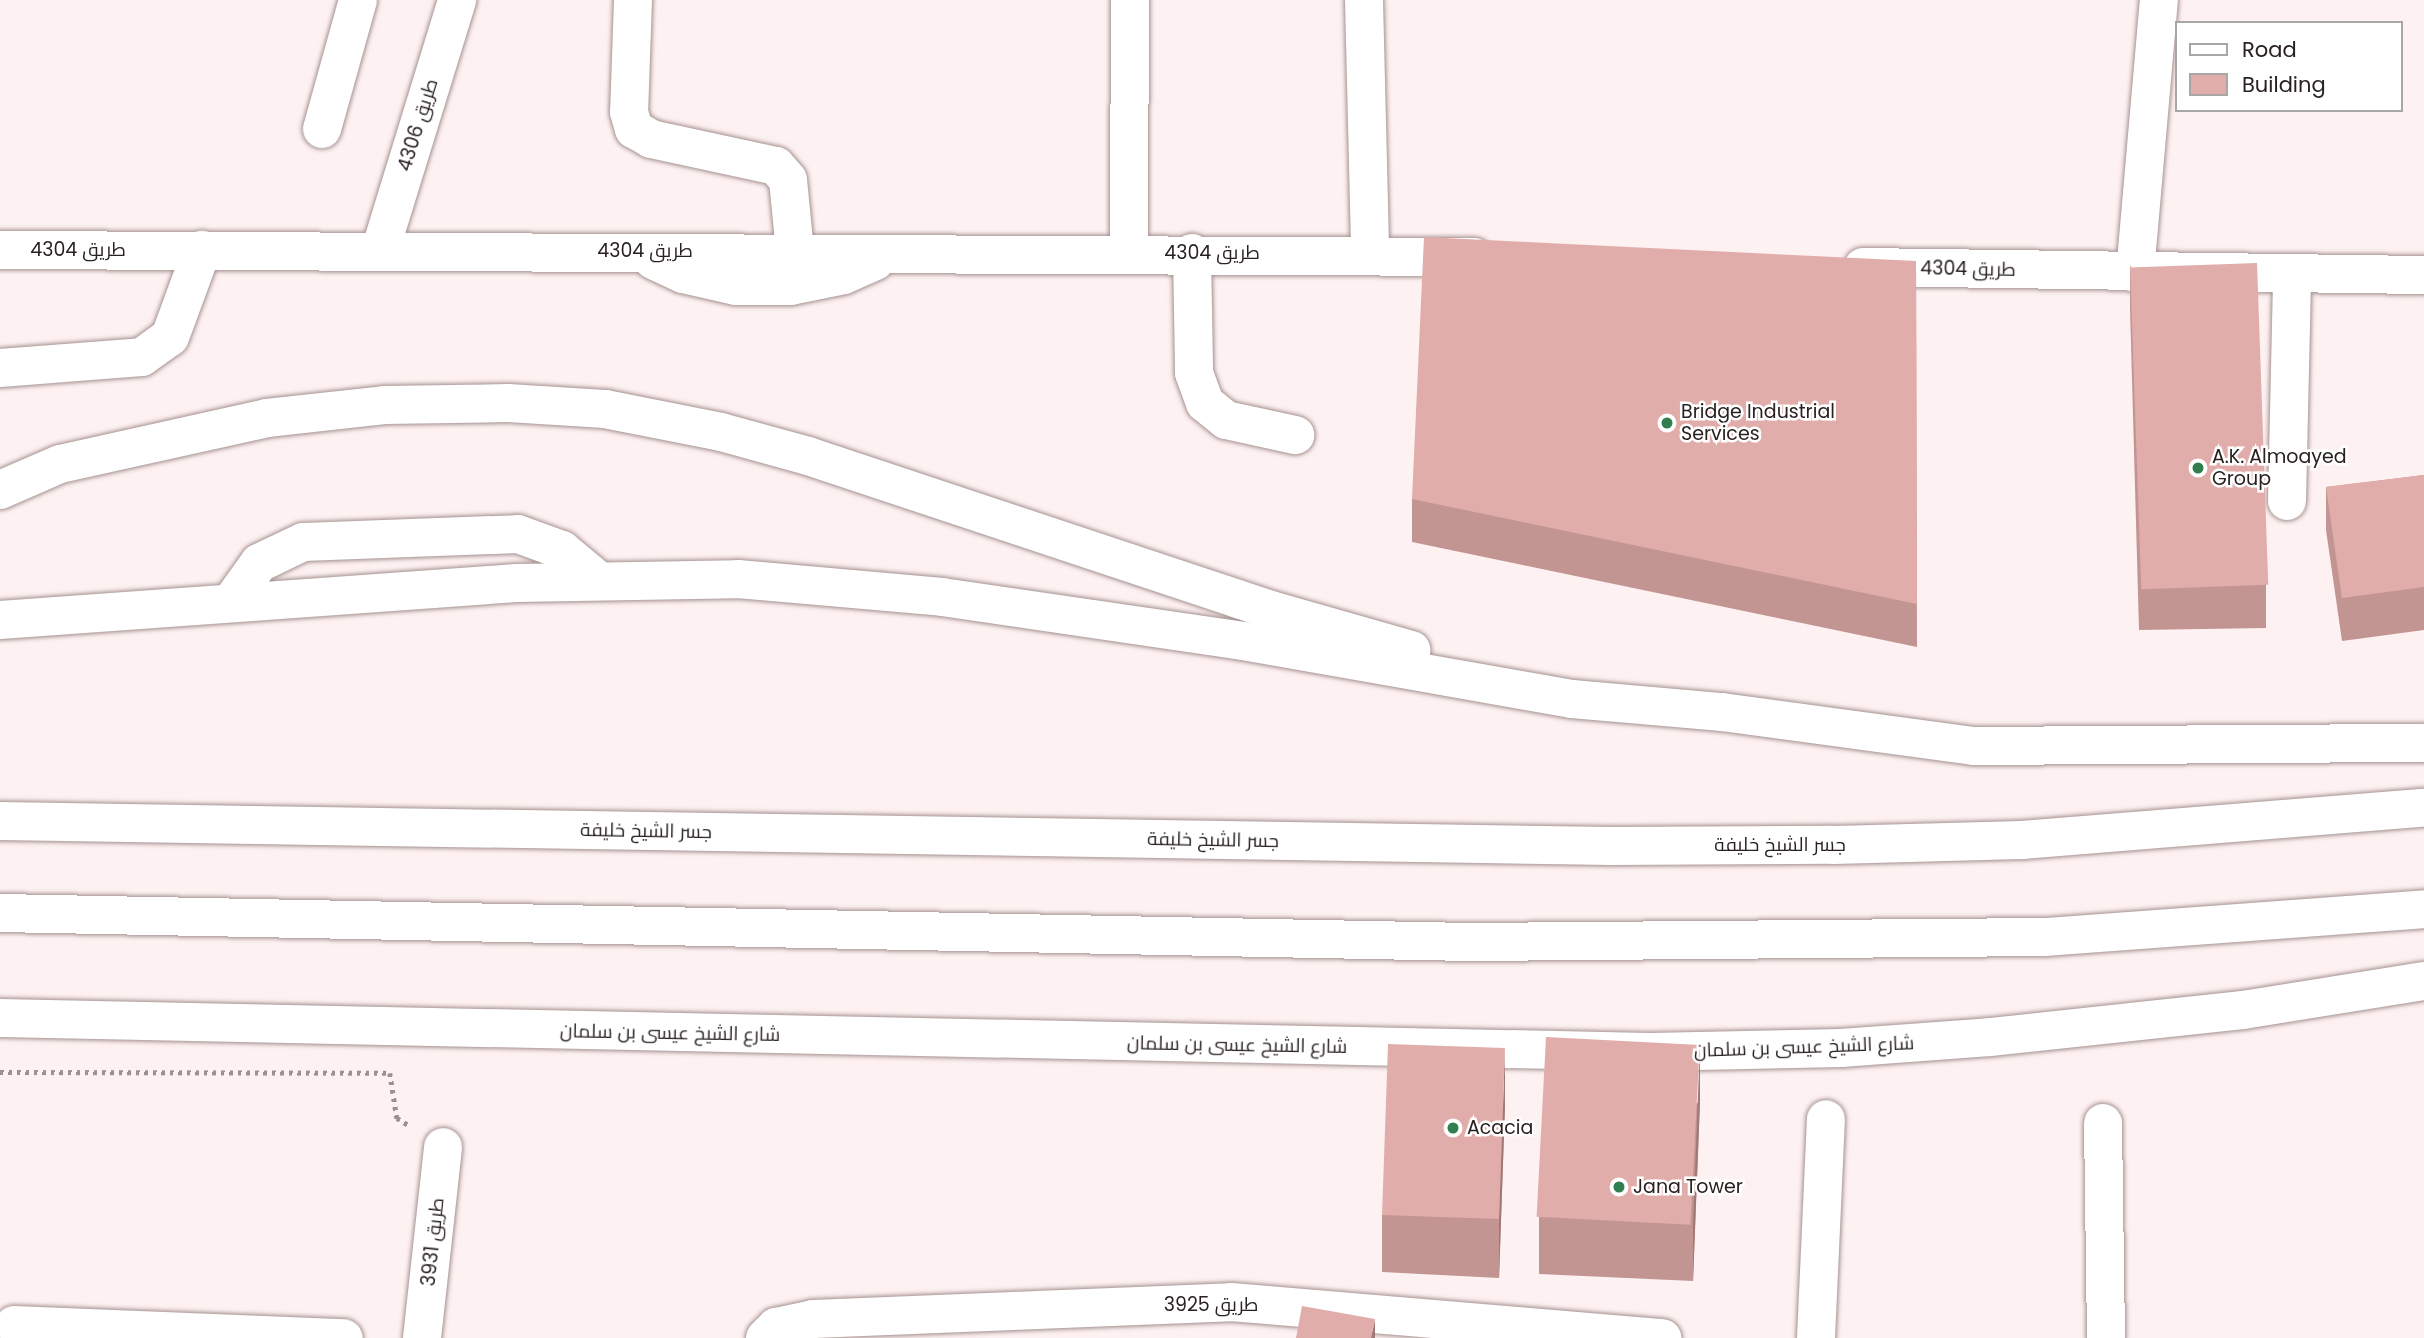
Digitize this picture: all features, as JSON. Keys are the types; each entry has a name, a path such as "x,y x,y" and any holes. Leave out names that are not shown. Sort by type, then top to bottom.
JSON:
{"main road":[{"path":"322,129 358,0"},
{"name":"طريق 4306","path":"380,251 457,0"},
{"path":"633,0 629,112 634,129 651,139 776,166 789,180 795,252"},
{"path":"1129,253 1130,0"},
{"path":"1364,0 1370,254"},
{"path":"2135,274 2159,0"},
{"name":"طريق 4304","path":"0,250 1192,253 1509,257"},
{"path":"0,368 142,357 170,337 202,250"},
{"path":"635,251 683,274 736,286 790,286 844,275 893,252"},
{"path":"1192,253 1194,373 1205,403 1226,420 1295,435"},
{"name":"طريق 4304","path":"1829,266 2135,274 2424,275"},
{"path":"2287,502 2292,274"},
{"path":"0,490 60,464 267,418 384,405 508,403 605,409 721,432 808,456 1270,610 1419,652 1722,712"},
{"path":"231,602 259,563 303,542 519,534 562,550 598,580"},
{"path":"0,620 231,602 598,580 738,579 851,586 1243,641 1559,697 1722,712 1974,746 2424,743"},
{"name":"جسر الشيخ خليفة","path":"0,821 1611,846 1820,845 2022,840 2424,808"},
{"path":"0,913 1472,942 2046,937 2424,909"},
{"name":"شارع الشيخ عيسى بن سلمان","path":"46,1019 1650,1052 1841,1048 2243,1010 2424,981"},
{"path":"2243,1010 2424,1001"},
{"path":"0,1018 46,1019"},
{"path":"0,1025 46,1019"},
{"path":"1816,1338 1826,1119"},
{"path":"2103,1124 2106,1338"},
{"name":"طريق 3931","path":"422,1338 443,1147"},
{"name":"طريق 3925","path":"765,1338 776,1328 813,1319 1113,1323 1231,1302 1300,1323 1662,1338"},
{"path":"14,1325 344,1338"}],"path":[{"path":"0,1072 390,1073 397,1118 443,1147"}],"building":[{"name":"Bridge Industrial Services","path":"1424,237 1916,261 1917,604 1412,499"},
{"name":"A.K. Almoayed Group","path":"2257,263 2268,585 2141,589 2130,267"},
{"path":"2424,475 2424,587 2342,598 2326,487"},
{"name":"Jana Tower","path":"1546,1037 1700,1045 1690,1225 1537,1217"},
{"path":"1388,1044 1505,1048 1499,1219 1382,1215"},
{"path":"1302,1306 1375,1319 1371,1338 1296,1338"}],"place":[{"name":"Bridge Industrial Services","path":"1667,423"},
{"name":"A.K. Almoayed Group","path":"2198,468"},
{"name":"Acacia","path":"1453,1128"},
{"name":"Jana Tower","path":"1619,1187"}]}
